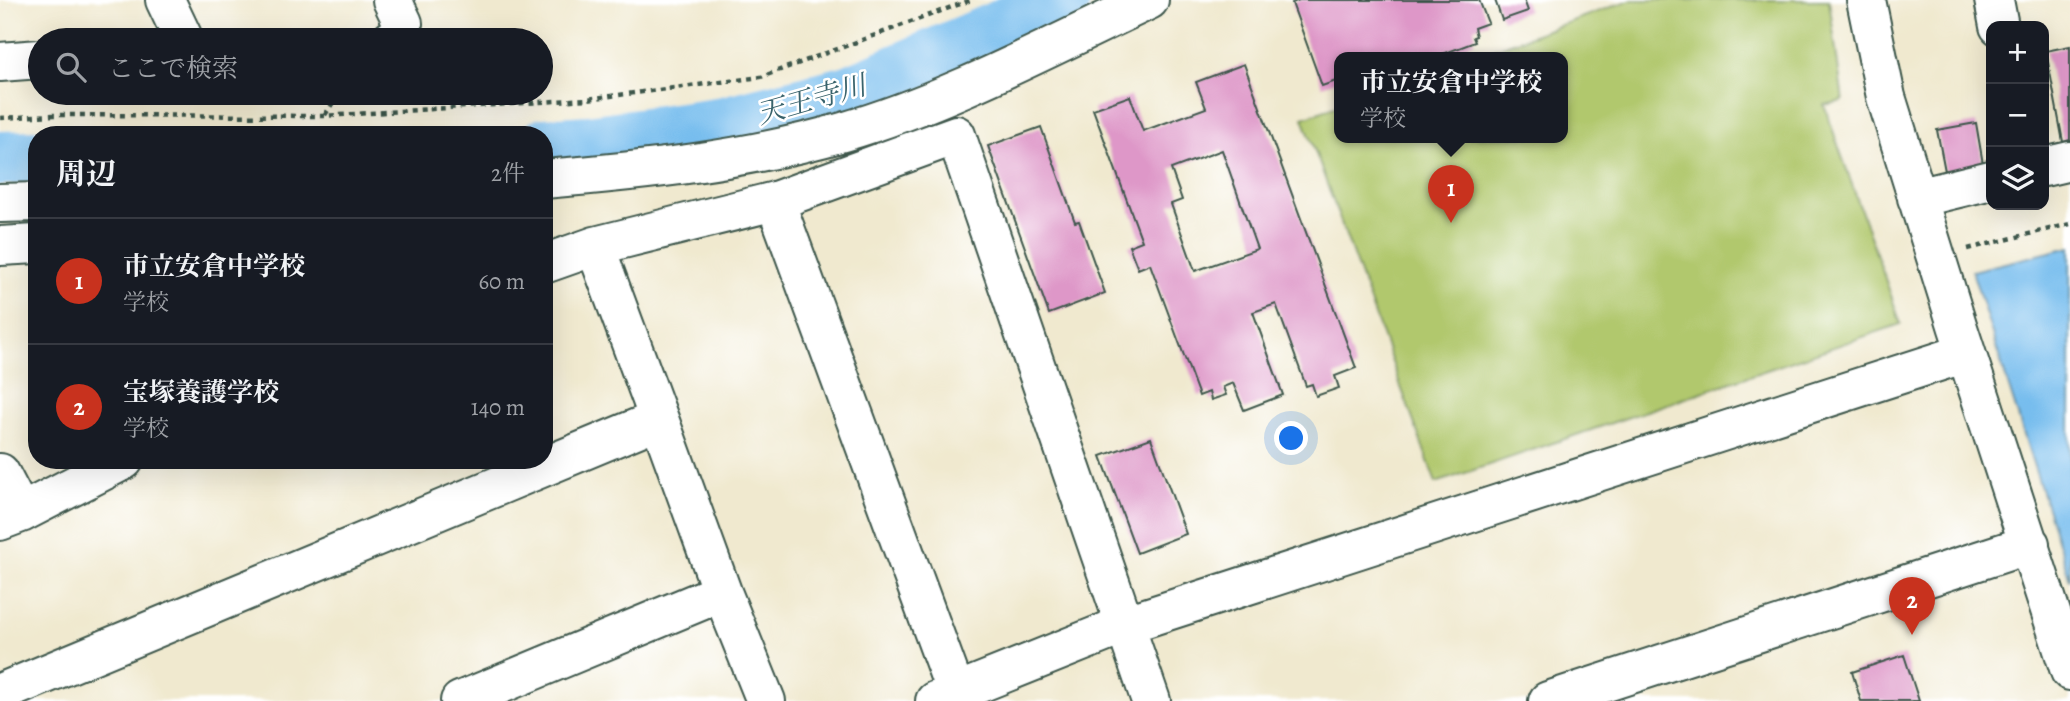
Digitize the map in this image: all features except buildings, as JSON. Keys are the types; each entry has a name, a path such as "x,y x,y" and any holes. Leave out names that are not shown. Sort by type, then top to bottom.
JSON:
{"street":[{"path":"165,0 178,28"},
{"path":"391,0 402,28"},
{"path":"553,178 731,158 842,132 943,97 1149,0"},
{"path":"1866,0 1886,97 2070,671"},
{"path":"1994,0 1998,21"},
{"path":"0,62 28,60"},
{"path":"553,261 595,246 775,201 956,135 1151,701"},
{"path":"2049,166 2070,161"},
{"path":"1917,198 1986,181"},
{"path":"775,201 950,698 1124,625 1966,353"},
{"path":"0,203 28,202"},
{"path":"0,246 28,244"},
{"path":"595,246 722,592 766,701"},
{"path":"553,463 659,419"},
{"path":"0,473 11,517 106,469"},
{"path":"0,692 538,469"},
{"path":"1548,701 2030,544"},
{"path":"460,701 722,592"}],"path":[{"path":"553,101 761,77 971,0"},
{"path":"324,116 331,105"},
{"path":"0,118 54,115 324,116 494,105"},
{"path":"1957,252 2070,224"}],"green space":[{"path":"1630,0 1829,0 1843,101 1824,105 1901,324 1436,483 1303,118 1334,107 1334,143 1568,143 1568,52 1486,52"}],"water":[{"path":"2070,247 2070,580 1972,271"}],"waterway":[{"name":"天王寺川","path":"553,144 724,123 849,92 1063,0"},
{"name":"天王寺川","path":"0,158 28,157"}],"place":[{"name":"市立安倉中学校","path":"1451,223"},
{"name":"宝塚養護学校","path":"1912,635"}]}
